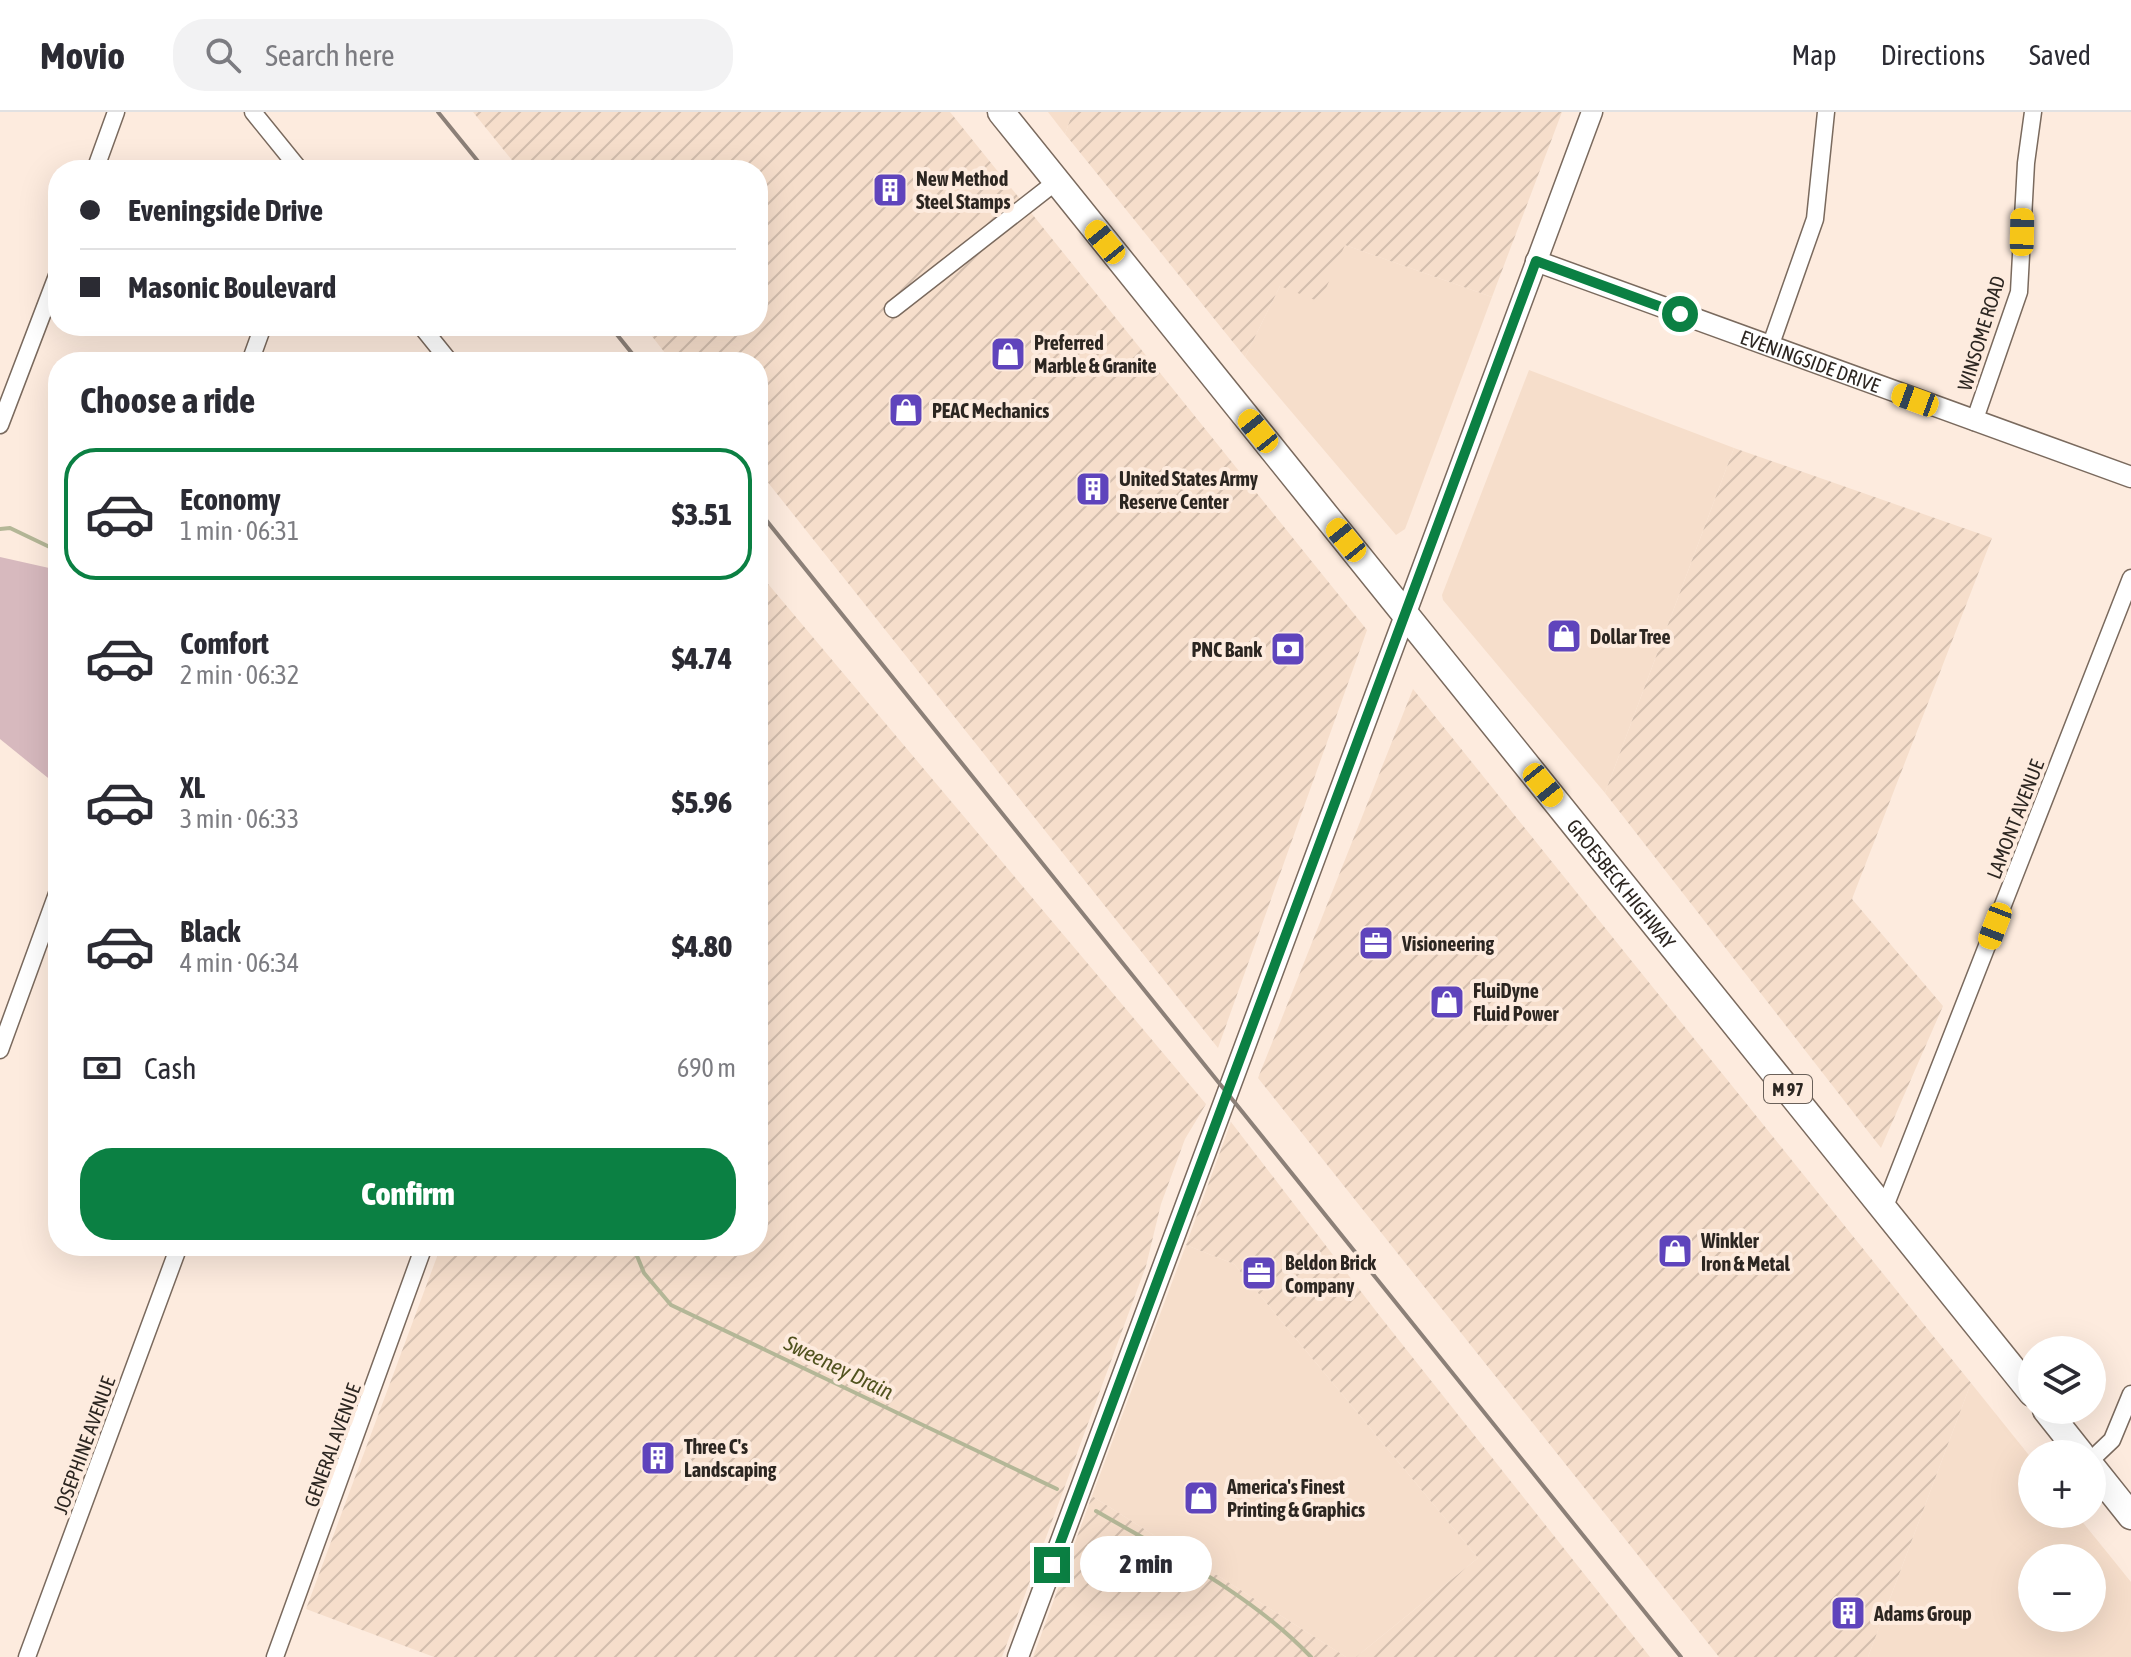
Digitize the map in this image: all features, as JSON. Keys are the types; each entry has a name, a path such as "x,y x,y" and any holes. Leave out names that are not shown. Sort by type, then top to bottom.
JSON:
{"main road":[{"name":"GROESBECK HIGHWAY","path":"1001,112 2018,1376"},
{"path":"2057,1424 2070,1440"},
{"path":"2106,1485 2131,1516"}],"street":[{"path":"99,160 116,112"},
{"path":"253,112 292,160"},
{"path":"1018,1657 1592,112"},
{"path":"1770,347 1815,219 1826,112"},
{"name":"WINSOME ROAD","path":"1974,422 2019,292 2026,163 2033,112"},
{"path":"893,309 1057,181"},
{"name":"EVENINGSIDE DRIVE","path":"1536,261 2131,477"},
{"path":"0,425 48,299"},
{"path":"429,336 442,352"},
{"name":"LAMONT AVENUE","path":"1884,1209 2131,578"},
{"path":"0,1050 48,918"},
{"name":"JOSEPHINE AVENUE","path":"27,1657 175,1256"},
{"name":"GENERAL AVENUE","path":"275,1657 422,1256"},
{"path":"2106,1446 2112,1440 2131,1394"}],"shaded area":[{"path":"473,112 950,112 1367,630 1218,1048 768,483 768,352 664,352 652,336 768,336 768,160 512,160"},
{"path":"1048,112 1073,112 1065,134"},
{"path":"1073,112 1562,112 1492,297 1345,245 1320,302 1280,286 1245,357 1065,134"},
{"path":"1345,245 1492,297 1405,529 1396,535 1245,357 1280,286"},
{"path":"1529,370 1734,448 1605,793 1443,600 1442,595"},
{"path":"1734,448 1992,538 1852,899 1943,1006 1881,1148 1605,793"},
{"path":"0,557 48,568 48,778 0,739"},
{"path":"768,584 1206,1104 1185,1139 1161,1204 1146,1266 1002,1657 434,1657 306,1609 437,1256 768,1256"},
{"path":"1413,689 1971,1383 1868,1657 1719,1657 1258,1078"},
{"path":"1231,1122 1379,1315 1650,1657 1356,1657 1478,1558 1234,1264 1186,1245"},
{"path":"1186,1245 1234,1264 1478,1558 1356,1657 1346,1657 1092,1496"},
{"path":"1971,1383 2018,1442 2018,1528 2087,1528 2100,1544 2018,1544 2018,1632 2106,1632 2106,1551 2131,1582 2131,1657 1868,1657"},
{"path":"1092,1496 1346,1657 1033,1657"}],"waterway":[{"name":"Sweeney Drain","path":"0,529 10,528 48,546"},
{"name":"Sweeney Drain","path":"637,1256 644,1273 671,1305 1057,1489"},
{"name":"Sweeney Drain","path":"1096,1511 1236,1594 1288,1634 1311,1657"}],"railway":[{"path":"438,112 477,160"},
{"path":"618,336 631,352"},
{"path":"768,522 1681,1657"}],"place":[{"name":"New Method Steel Stamps","path":"890,190"},
{"name":"Preferred Marble & Granite","path":"1008,354"},
{"name":"PEAC Mechanics","path":"906,410"},
{"name":"United States Army Reserve Center","path":"1093,489"},
{"name":"Dollar Tree","path":"1564,636"},
{"name":"PNC Bank","path":"1288,649"},
{"name":"Visioneering","path":"1376,943"},
{"name":"FluiDyne Fluid Power","path":"1447,1002"},
{"name":"Winkler Iron & Metal","path":"1675,1251"},
{"name":"Beldon Brick Company","path":"1259,1273"},
{"name":"Three C's Landscaping","path":"658,1458"},
{"name":"America's Finest Printing & Graphics","path":"1201,1498"},
{"name":"Adams Group","path":"1848,1613"}],"route":[{"path":"1052,1565 1536,261 1680,314"}]}
